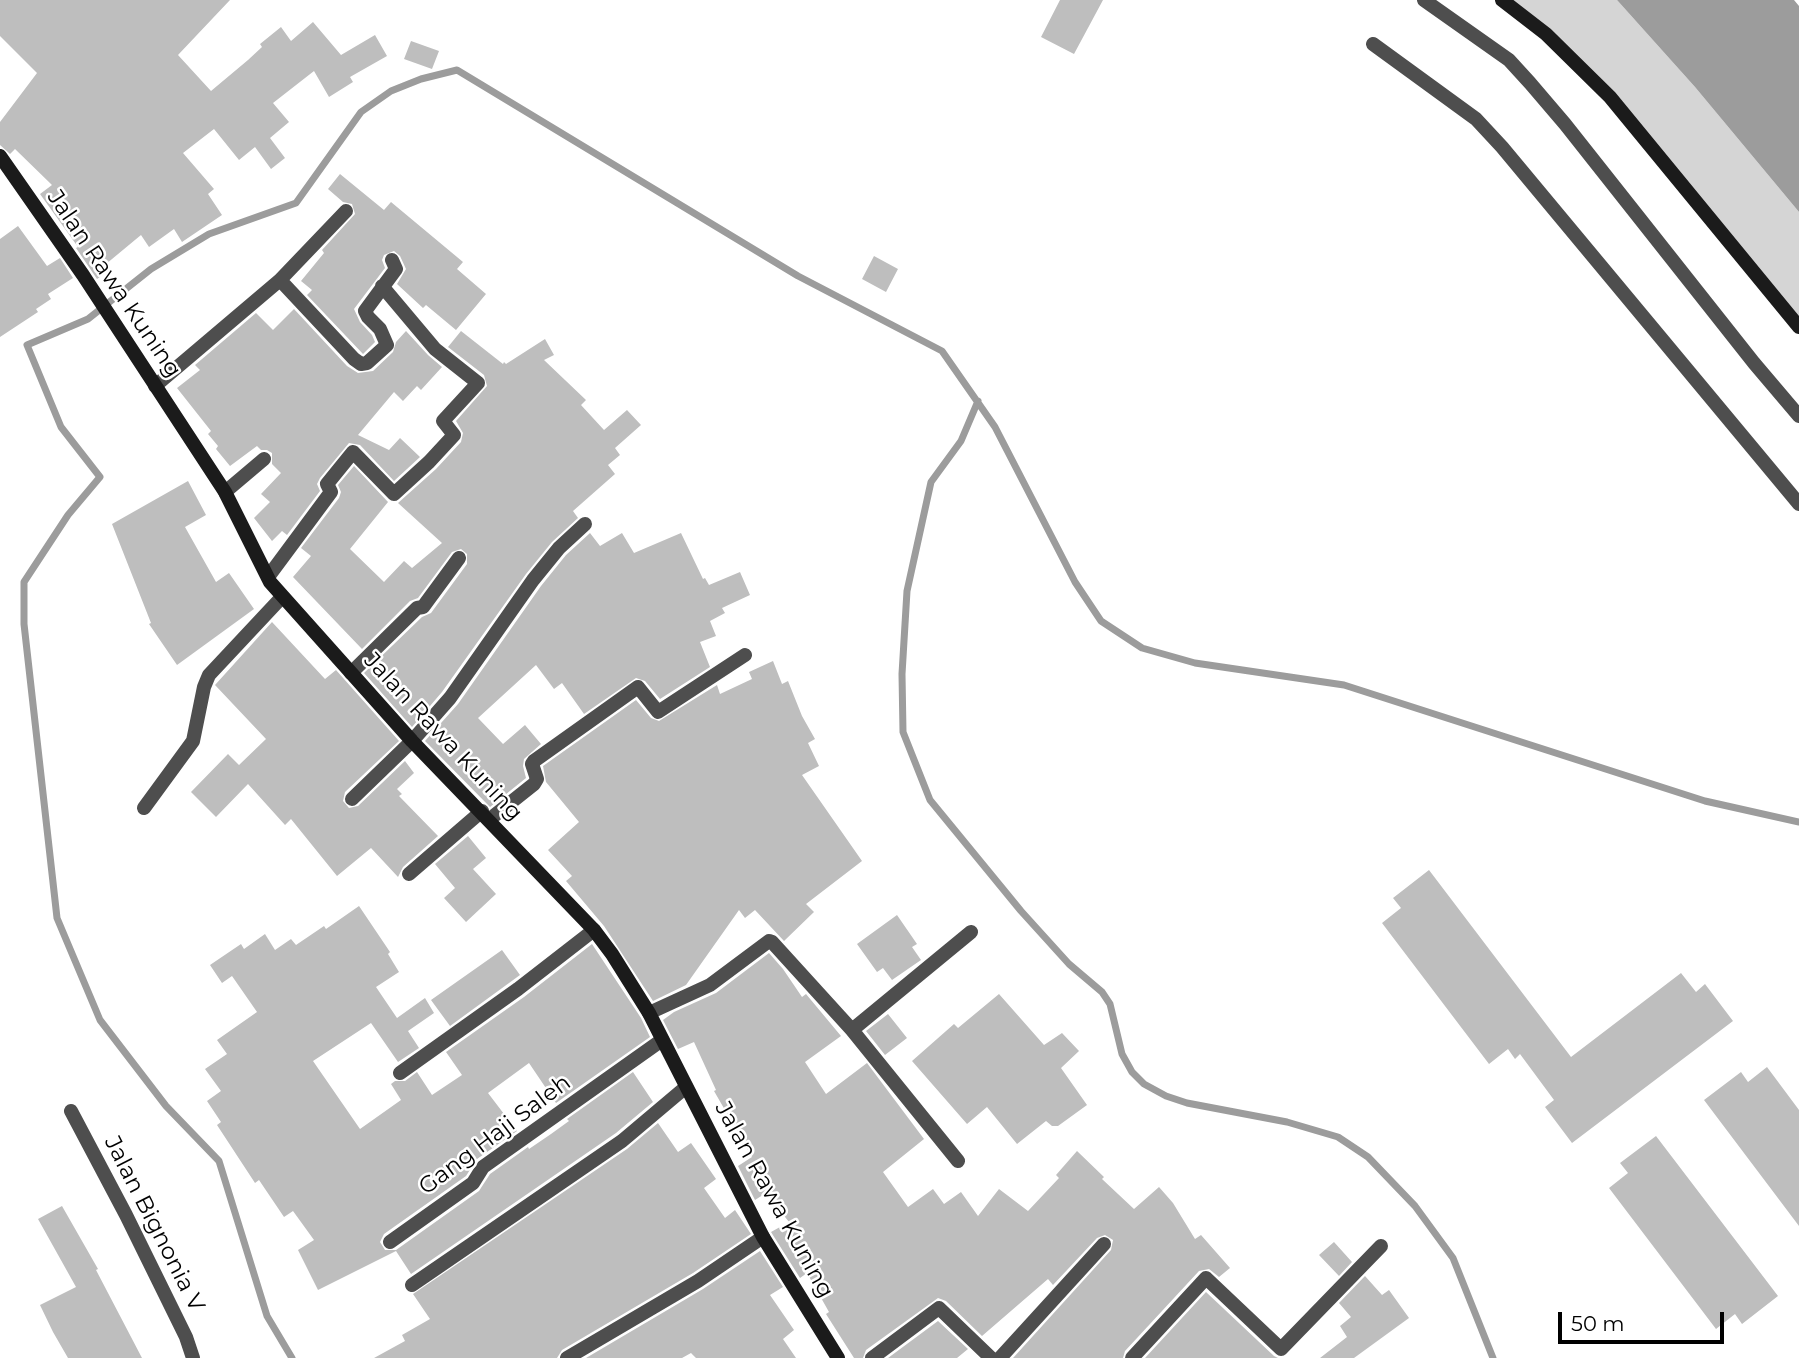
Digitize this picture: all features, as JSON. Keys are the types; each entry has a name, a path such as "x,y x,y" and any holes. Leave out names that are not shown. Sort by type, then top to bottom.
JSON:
{"street":[{"path":"1424,0 1508,60 1530,83 1799,416"},
{"path":"1502,0 1546,34 1610,97 1799,327"},
{"path":"1373,44 1476,119 1494,137 1799,504"},
{"name":"Jalan Rawa Kuning","path":"0,156 83,275 225,492 268,577 282,597 412,741 594,930 649,1013 763,1237 838,1358"},
{"path":"155,386 280,280 346,211"},
{"path":"280,280 354,359 361,364 367,363 387,345 380,329 365,311 396,269 392,260"},
{"path":"268,577 331,492 327,484 353,452 394,494 454,435 443,421 478,383 435,349 382,286"},
{"path":"225,492 264,459"},
{"path":"352,799 412,741 450,698 550,559 585,524"},
{"path":"351,673 417,608 423,607 459,558"},
{"path":"144,808 193,741 209,675 282,597"},
{"path":"409,874 486,815 534,784 537,779 533,762 638,687 658,712 745,655"},
{"path":"400,1073 518,989 594,930"},
{"path":"852,1030 971,932"},
{"path":"649,1013 710,985 769,941 774,943 852,1030 958,1161"},
{"name":"Gang Haji Saleh","path":"390,1242 473,1183 483,1167 662,1040"},
{"path":"412,1285 622,1141 686,1087"},
{"name":"Jalan Bignonia V","path":"71,1111 186,1337 193,1358"},
{"path":"568,1358 698,1281 763,1237"},
{"path":"1000,1358 1104,1244"},
{"path":"1132,1358 1206,1278 1281,1349 1381,1246"},
{"path":"872,1358 939,1308 991,1358"}],"shaded area":[{"path":"1499,0 1617,0 1695,87 1799,212 1799,327 1610,97"},
{"path":"1617,0 1794,0 1799,6 1799,212 1695,87"}],"building":[{"path":"0,0 230,0 178,55 211,91 281,27 291,41 313,22 341,55 375,35 387,56 350,77 353,82 329,97 314,71 273,103 289,122 270,138 285,158 271,169 255,147 239,160 214,129 183,153 214,189 208,194 222,215 182,242 174,229 149,247 141,235 106,264 110,270 97,279 40,194 52,185 15,149 10,154 0,145 0,122 37,73 0,36"},
{"path":"1060,0 1103,0 1074,54 1041,37"},
{"path":"411,41 439,51 432,69 404,59"},
{"path":"340,174 384,210 391,202 463,262 457,269 486,294 456,330 426,305 423,308 397,284 406,269 400,256 394,251 384,255 382,260 385,268 354,309 375,342 363,354 307,295 312,290 301,281 324,253 322,250 355,214 352,204 343,202 328,189"},
{"path":"18,226 47,266 60,258 73,278 48,294 51,299 36,309 38,312 0,337 0,239"},
{"path":"874,256 898,269 886,292 862,279"},
{"path":"294,309 347,366 358,373 373,371 393,352 396,342 406,331 442,367 421,390 417,386 403,401 394,392 358,435 389,450 400,438 420,457 394,481 360,445 349,443 320,478 317,484 320,491 287,535 282,531 272,541 254,518 270,502 261,494 281,473 272,464 272,453 257,446 230,466 216,449 218,446 208,434 211,431 177,388 200,370 195,365 256,313 273,330"},
{"path":"461,331 503,364 545,339 554,355 544,360 586,400 581,405 604,430 627,410 641,425 615,448 620,455 608,465 615,474 573,511 578,518 552,542 526,574 442,692 412,727 364,673 422,617 431,613 467,564 467,554 461,549 452,552 418,598 410,601 362,649 293,577 311,556 301,548 339,498 341,492 338,485 354,466 388,502 350,549 384,582 404,561 412,568 442,543 398,503 461,442 463,433 456,421 487,386 484,375 448,347"},
{"path":"188,481 206,515 185,527 216,582 229,573 254,609 177,665 149,624 151,623 112,524"},
{"path":"590,533 600,546 622,533 634,553 681,533 703,579 705,578 709,585 740,572 750,595 722,608 725,613 710,621 716,636 700,642 710,667 660,699 645,681 636,678 584,714 562,683 554,689 536,665 478,718 503,744 525,725 541,744 524,759 526,778 490,807 425,741 458,704 541,586 566,555"},
{"path":"272,622 325,679 336,670 399,741 345,792 343,801 349,808 358,806 405,761 414,773 397,789 402,794 399,796 438,836 403,867 398,877 371,848 337,876 291,819 285,825 248,784 216,817 191,792 228,754 239,765 266,739 215,685"},
{"path":"773,661 782,684 788,681 815,739 808,743 819,766 802,775 862,861 806,904 814,912 784,941 755,910 745,918 739,910 686,985 653,1001 604,926 566,881 572,876 548,850 579,822 546,782 543,766 636,700 651,718 659,721 717,685 720,694 752,679 749,672"},
{"path":"468,836 486,858 473,869 496,894 466,922 444,898 455,888 435,864"},
{"path":"1429,870 1571,1057 1681,973 1696,992 1705,984 1733,1021 1572,1143 1545,1107 1554,1100 1520,1054 1515,1059 1508,1049 1489,1064 1382,923 1401,908 1393,898"},
{"path":"359,906 390,952 388,954 399,972 376,987 397,1018 425,998 434,1013 408,1031 419,1048 398,1062 371,1023 313,1061 360,1129 401,1100 391,1084 395,1081 405,1081 417,1072 432,1095 462,1075 446,1052 524,997 592,944 641,1018 650,1037 556,1103 529,1063 488,1093 517,1131 477,1159 466,1176 384,1234 380,1242 385,1250 396,1250 479,1191 490,1174 551,1134 569,1121 567,1119 633,1072 653,1102 616,1133 411,1274 396,1251 318,1290 298,1250 314,1240 293,1211 284,1217 259,1180 255,1183 217,1125 221,1122 207,1101 221,1091 205,1069 227,1054 217,1040 257,1012 232,976 222,983 210,965 241,944 244,949 265,934 275,950 291,939 296,945 324,926 326,929"},
{"path":"897,915 917,944 912,947 921,960 892,980 883,968 877,972 857,944"},
{"path":"502,950 520,975 450,1026 431,1000"},
{"path":"769,953 802,997 806,994 841,1036 805,1062 826,1094 867,1063 924,1139 883,1172 908,1207 933,1189 944,1204 961,1192 978,1216 999,1189 1028,1211 1059,1178 1056,1175 1077,1151 1134,1209 1159,1187 1173,1203 1195,1239 1201,1235 1230,1268 1219,1277 1209,1269 1199,1271 1125,1351 1123,1358 1013,1358 1111,1250 1113,1240 1105,1235 1097,1238 1053,1285 1048,1279 982,1336 946,1301 938,1298 866,1350 863,1358 854,1358 826,1314 829,1312 807,1273 800,1278 771,1232 789,1222 766,1193 755,1200 738,1166 752,1157 714,1091 716,1090 694,1042 678,1049 663,1020 674,1012 716,993"},
{"path":"999,994 1044,1045 1062,1033 1079,1051 1061,1068 1087,1105 1058,1126 1052,1126 1046,1121 1017,1144 987,1107 967,1124 912,1061 954,1024 958,1028"},
{"path":"888,1014 907,1038 885,1055 866,1031"},
{"path":"1767,1067 1799,1110 1799,1226 1704,1100 1741,1072 1748,1082"},
{"path":"658,1123 678,1152 691,1143 716,1179 704,1188 725,1218 735,1210 751,1234 693,1273 562,1350 557,1358 374,1358 405,1341 402,1335 430,1319 413,1294 627,1149"},
{"path":"1656,1136 1778,1296 1742,1324 1735,1314 1716,1329 1609,1188 1628,1173 1620,1163"},
{"path":"62,1206 98,1269 96,1270 142,1358 68,1358 53,1332 40,1305 76,1287 38,1219"},
{"path":"1334,1242 1352,1262 1339,1276 1319,1255"},
{"path":"760,1251 783,1287 770,1295 794,1330 783,1339 796,1358 696,1358 691,1353 682,1358 586,1358 703,1289"},
{"path":"1365,1276 1382,1295 1389,1290 1409,1318 1354,1358 1320,1358 1347,1337 1340,1326 1351,1317 1339,1303"},
{"path":"1206,1292 1274,1356 1278,1358 1145,1358"},
{"path":"938,1321 968,1349 957,1358 888,1358"}],"waterway":[{"path":"292,1358 267,1316 219,1161 166,1106 100,1020 57,918 24,624 24,582 68,515 100,477 61,427 27,345 88,319 151,269 209,234 296,203 361,112 391,91 421,79 457,70 798,276 942,351 995,427 1075,582 1101,621 1142,648 1195,663 1344,685 1705,801 1799,822"},
{"path":"978,401 961,441 931,482 907,591 902,674 903,732 930,800 1021,911 1069,964 1102,992 1110,1004 1122,1054 1132,1072 1144,1084 1187,1103 1287,1122 1338,1137 1368,1157 1415,1206 1453,1258 1493,1358"}]}
